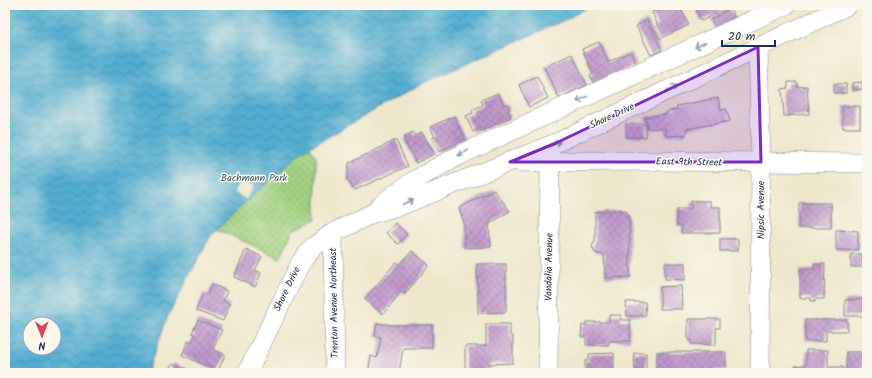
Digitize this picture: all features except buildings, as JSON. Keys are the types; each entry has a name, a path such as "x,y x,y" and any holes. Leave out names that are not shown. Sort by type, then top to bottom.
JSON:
{"street":[{"name":"Shore Drive","path":"371,214 386,200 419,178 464,153 786,5"},
{"name":"Shore Drive","path":"247,373 301,262 314,247 333,233 371,214 402,205 556,143 848,5"},
{"name":"Nipsic Avenue","path":"758,47 761,162 760,373"},
{"name":"East 9th Street","path":"510,162 867,163"},
{"name":"Vandalia Avenue","path":"548,373 550,162"},
{"name":"Trenton Avenue Northeast","path":"333,233 335,373"}],"highlighted area":[{"path":"758,47 761,162 510,162 556,143"}],"green space":[{"name":"Bachmann Park","path":"271,85 316,157 316,219 293,230 280,258 167,206"}],"water":[{"path":"5,5 592,5 567,19 419,85 303,151 253,195 211,235 168,316 147,373 5,373"}],"pier":[{"path":"242,180 254,186 246,199 234,192"}]}
